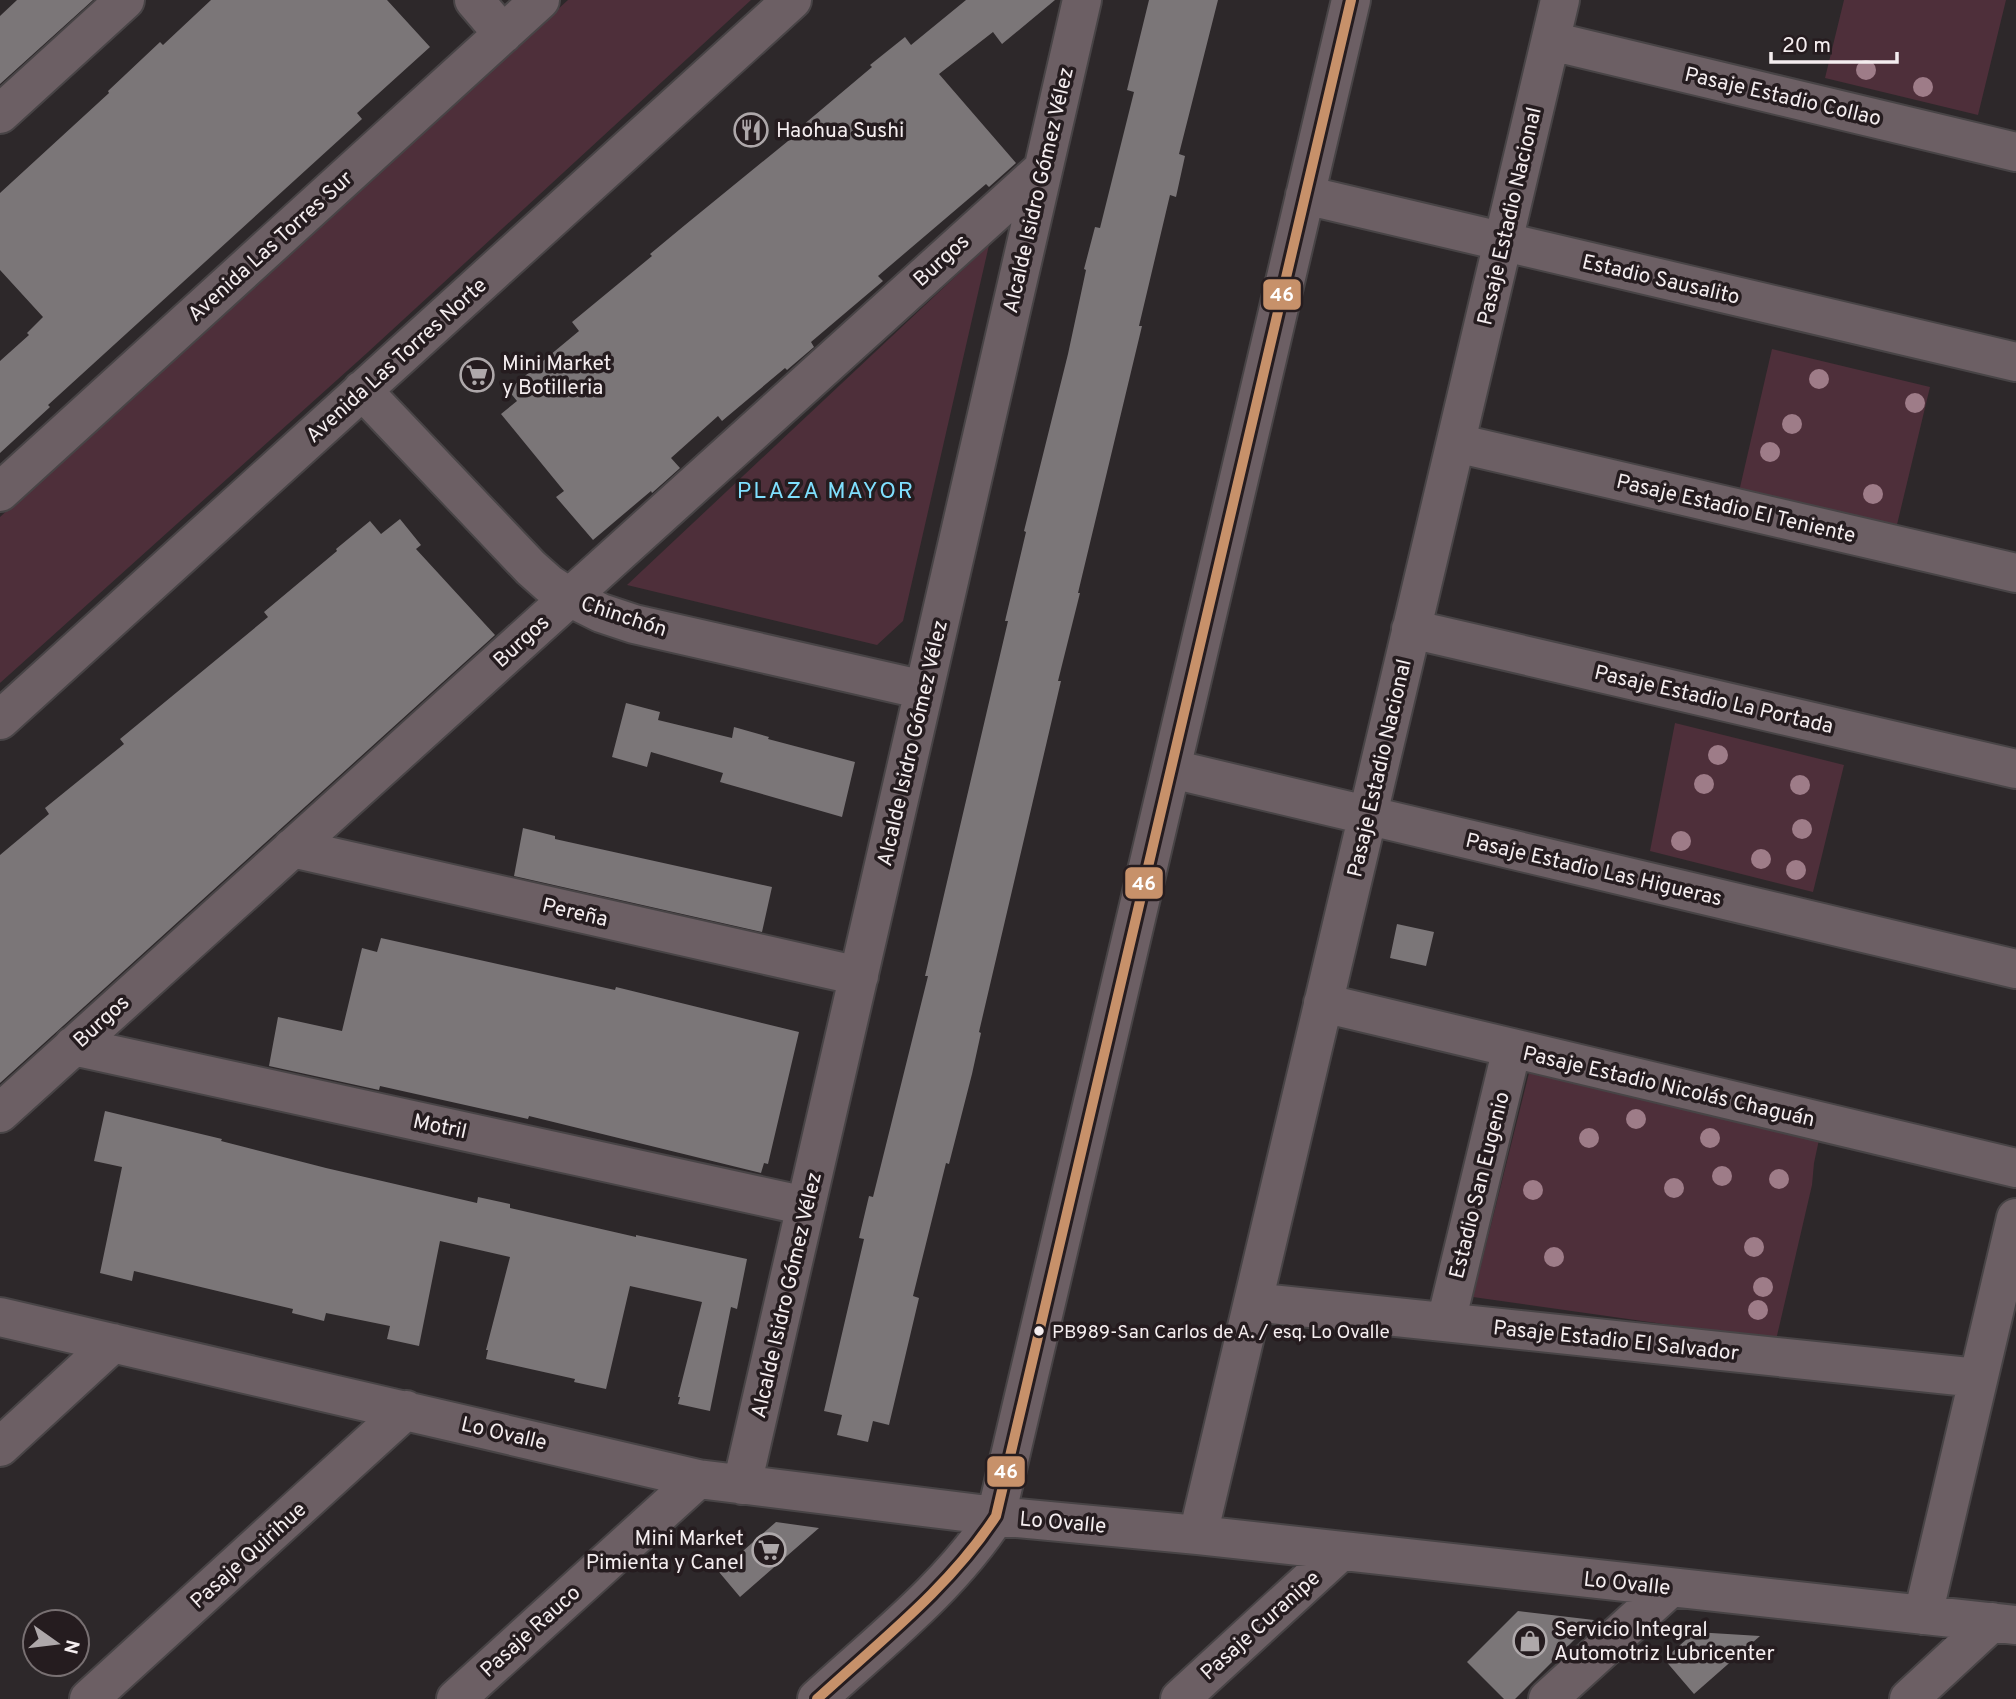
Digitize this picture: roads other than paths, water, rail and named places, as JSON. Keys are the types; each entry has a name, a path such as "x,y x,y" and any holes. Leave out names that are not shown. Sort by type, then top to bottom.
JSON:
{"street":[{"path":"0,114 125,0"},
{"path":"474,0 503,33"},
{"name":"Avenida Las Torres Sur","path":"0,492 540,0"},
{"name":"Avenida Las Torres Norte","path":"0,720 792,0"},
{"name":"Alcalde Isidro Gómez Vélez","path":"742,1485 1082,0"},
{"path":"817,1699 940,1587 978,1544 996,1516 1351,0"},
{"name":"Pasaje Estadio Nacional","path":"1198,1535 1560,0"},
{"name":"Pasaje Estadio Collao","path":"1551,41 2016,152"},
{"name":"Burgos","path":"0,1113 1043,169"},
{"name":"Estadio Sausalito","path":"1305,195 2016,362"},
{"name":"Chinchón","path":"362,390 531,568 569,597 601,613 634,624 924,690"},
{"name":"Pasaje Estadio El Teniente","path":"1455,443 2016,573"},
{"name":"Pasaje Estadio La Portada","path":"1411,629 2016,769"},
{"name":"Pasaje Estadio Las Higueras","path":"1172,769 2016,969"},
{"name":"Pereña","path":"292,848 859,975"},
{"name":"Pasaje Estadio Nicolás Chaguán","path":"1323,1003 2016,1168"},
{"name":"Motril","path":"73,1046 806,1206"},
{"name":"Estadio San Eugenio","path":"1446,1322 1512,1048"},
{"path":"1923,1615 2016,1218"},
{"name":"Pasaje Estadio El Salvador","path":"1253,1302 1978,1378"},
{"name":"Lo Ovalle","path":"0,1317 698,1479 996,1516 1198,1535 2004,1623"},
{"path":"0,1447 113,1343"},
{"name":"Pasaje Quirihue","path":"89,1699 406,1410"},
{"name":"Pasaje Rauco","path":"456,1699 698,1479"},
{"name":"Pasaje Curanipe","path":"1180,1699 1341,1551"},
{"path":"1548,1699 1670,1588"},
{"path":"1909,1699 2004,1623"}],"place":[{"name":"Haohua Sushi","path":"751,130"},
{"name":"Mini Market y Botilleria","path":"477,375"},
{"name":"PB989-San Carlos de A. / esq. Lo Ovalle","path":"1039,1331"},
{"name":"Mini Market Pimienta y Canel","path":"769,1550"},
{"name":"Servicio Integral Automotriz Lubricenter","path":"1530,1641"}],"district":[{"name":"PLAZA MAYOR","path":"826,490"}]}
